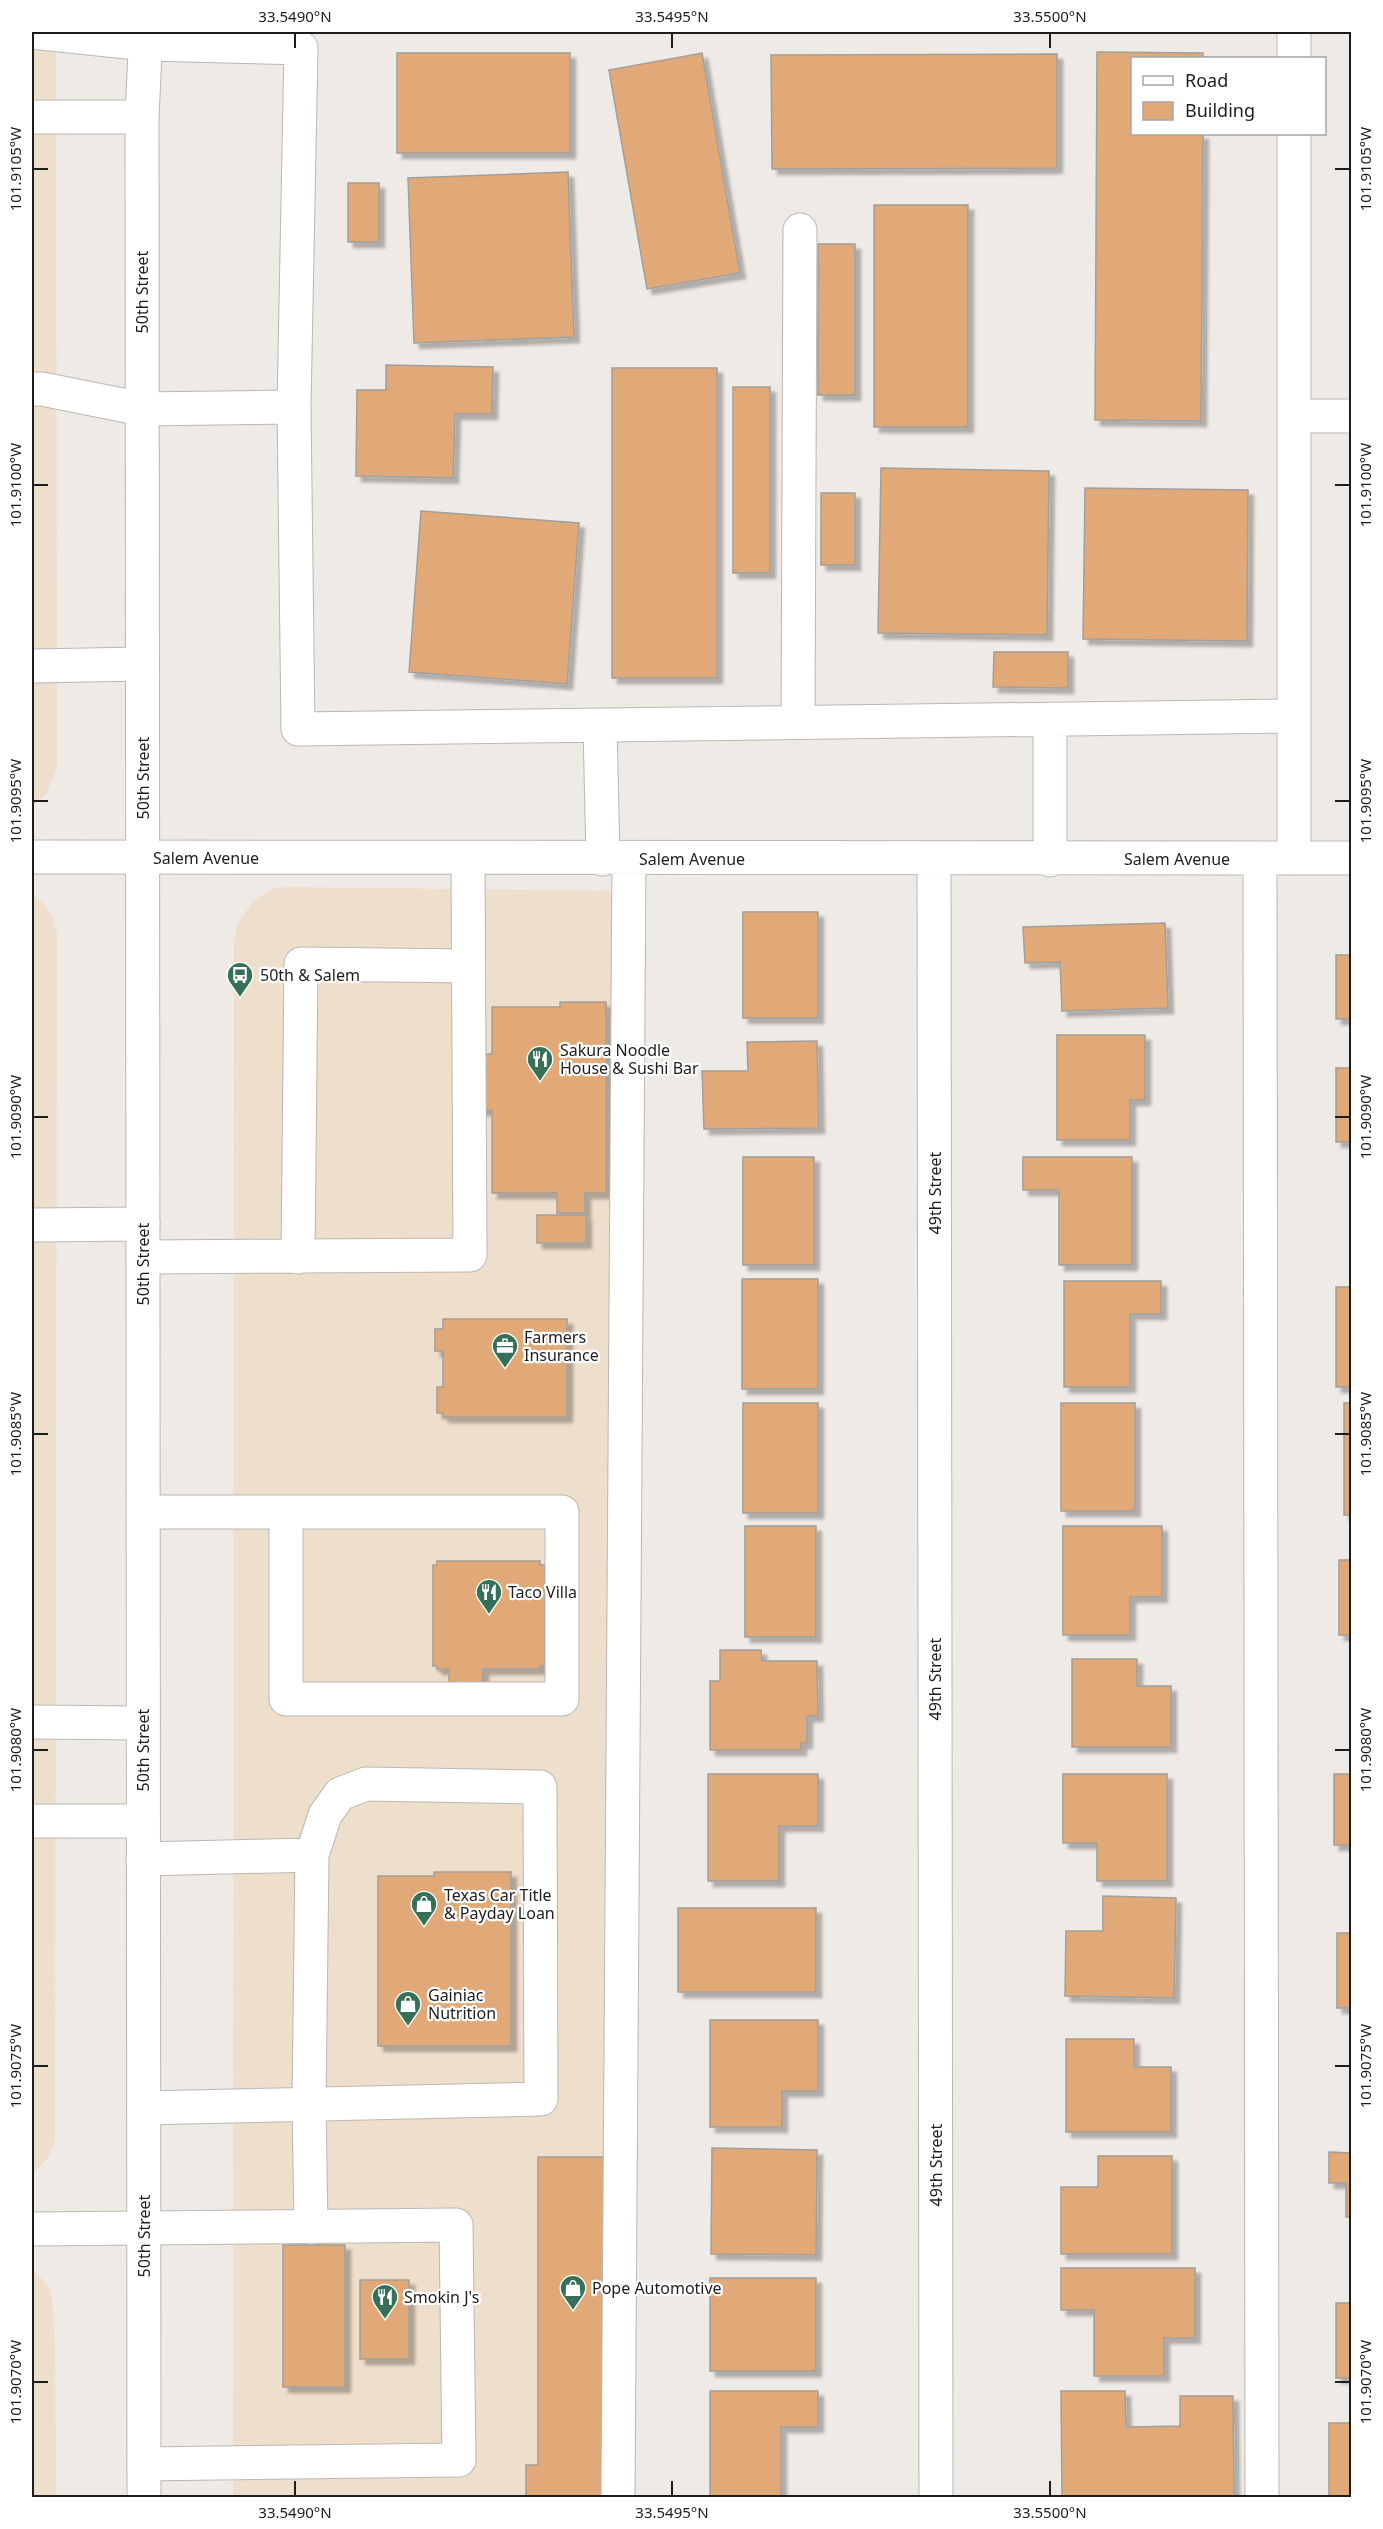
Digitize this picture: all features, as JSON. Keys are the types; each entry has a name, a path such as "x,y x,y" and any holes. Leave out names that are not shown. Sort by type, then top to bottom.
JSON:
{"street":[{"path":"32,32 302,48 294,407 298,729 1294,716"},
{"path":"1294,32 1294,57"},
{"name":"50th Street","path":"144,2498 142,117 146,38"},
{"path":"32,117 142,117"},
{"path":"1294,135 1294,858"},
{"path":"798,722 800,230"},
{"path":"32,389 42,388 142,409 294,407"},
{"path":"1294,416 1352,416"},
{"path":"32,666 142,664"},
{"path":"1050,719 1050,860"},
{"path":"600,725 616,859 618,2498"},
{"name":"Salem Avenue","path":"32,857 934,860 1352,858"},
{"path":"143,1257 470,1255 468,858"},
{"path":"1260,858 1262,2498"},
{"name":"49th Street","path":"934,860 936,2498"},
{"path":"298,1257 301,964 468,966"},
{"path":"32,1225 143,1224"},
{"path":"143,1512 286,1512 562,1512 562,1698 286,1699 286,1512"},
{"path":"32,1722 143,1723"},
{"path":"144,2108 309,2104 541,2099 540,1787 366,1784 340,1794 325,1815 312,1855 309,2104 310,2227"},
{"path":"32,1821 143,1821"},
{"path":"143,1859 312,1855"},
{"path":"32,2229 456,2225 459,2460 144,2464"}],"shaded area":[{"path":"32,32 56,32 57,768 46,794 32,806"},
{"path":"286,887 613,891 608,2497 233,2498 234,941 237,925 253,901 272,889"},
{"path":"32,895 44,904 53,918 57,934 55,2140 49,2157 32,2174"},
{"path":"32,2268 48,2286 52,2299 55,2341 56,2497 32,2497"}],"building":[{"path":"1097,52 1203,53 1203,57 1131,57 1131,135 1203,135 1201,421 1095,420"},
{"path":"397,53 570,53 570,153 397,153"},
{"path":"702,53 740,273 647,289 609,70"},
{"path":"1057,54 1057,168 772,169 771,55"},
{"path":"568,172 574,337 414,343 408,178"},
{"path":"348,183 379,183 379,242 348,242"},
{"path":"874,205 968,205 968,427 874,427"},
{"path":"818,244 855,244 855,395 818,395"},
{"path":"386,365 493,367 492,414 455,414 453,478 356,476 357,390 386,390"},
{"path":"612,368 717,368 717,678 612,678"},
{"path":"733,387 770,387 770,573 733,573"},
{"path":"881,468 1049,471 1047,635 878,633"},
{"path":"1085,488 1248,490 1247,641 1083,639"},
{"path":"821,493 855,493 855,565 821,565"},
{"path":"421,511 579,523 567,684 409,672"},
{"path":"994,652 1068,652 1068,688 993,687"},
{"path":"743,912 818,912 818,1018 743,1018"},
{"path":"1165,923 1168,1008 1062,1011 1060,962 1025,963 1023,927"},
{"path":"1336,955 1352,955 1352,1019 1336,1019"},
{"name":"Sakura Noodle House & Sushi Bar","path":"560,1002 606,1002 606,1193 585,1193 585,1213 557,1213 557,1193 492,1193 492,1110 474,1110 474,1054 492,1054 492,1007 560,1007"},
{"path":"1057,1035 1145,1035 1145,1100 1130,1100 1130,1140 1057,1140"},
{"path":"817,1041 819,1128 704,1129 702,1071 748,1071 747,1042"},
{"path":"1336,1068 1352,1068 1352,1142 1336,1142"},
{"path":"743,1157 814,1157 814,1265 743,1265"},
{"path":"1023,1157 1132,1157 1132,1265 1059,1265 1059,1190 1023,1190"},
{"path":"1350,1158 1352,1158 1352,1265 1350,1265"},
{"path":"537,1215 586,1215 586,1243 537,1243"},
{"path":"742,1279 818,1279 818,1389 742,1389"},
{"path":"1064,1281 1161,1281 1161,1314 1130,1314 1130,1387 1064,1387"},
{"path":"1336,1287 1352,1287 1352,1387 1336,1387"},
{"name":"Farmers Insurance","path":"443,1319 567,1319 567,1417 443,1417 443,1413 437,1413 437,1387 443,1387 443,1351 435,1351 435,1329 443,1329"},
{"path":"743,1403 818,1403 818,1513 743,1513"},
{"path":"1061,1403 1135,1403 1135,1511 1061,1511"},
{"path":"1344,1403 1352,1403 1352,1515 1344,1515"},
{"path":"745,1526 816,1526 816,1637 745,1637"},
{"path":"1063,1526 1162,1526 1162,1597 1130,1597 1130,1635 1063,1635"},
{"path":"1339,1560 1352,1560 1352,1635 1339,1635"},
{"name":"Taco Villa","path":"437,1561 540,1561 540,1565 545,1565 545,1666 540,1666 540,1669 483,1669 483,1690 449,1690 449,1669 437,1669 437,1666 433,1666 433,1565 437,1565"},
{"path":"720,1650 761,1650 762,1661 817,1661 818,1716 807,1716 807,1743 801,1743 801,1750 710,1750 710,1681 720,1681"},
{"path":"1072,1659 1137,1659 1137,1686 1171,1686 1171,1747 1072,1747"},
{"path":"708,1774 818,1774 818,1826 779,1826 779,1881 708,1881"},
{"path":"1063,1774 1167,1774 1167,1881 1097,1881 1097,1843 1063,1843"},
{"path":"1334,1774 1352,1774 1352,1845 1334,1845"},
{"path":"434,1872 511,1872 511,2046 378,2046 378,1876 434,1876"},
{"path":"1103,1896 1176,1898 1174,1998 1065,1996 1066,1931 1103,1931"},
{"path":"678,1908 816,1908 816,1992 678,1992"},
{"path":"1337,1933 1352,1933 1352,2008 1337,2008"},
{"path":"710,2020 818,2020 818,2091 782,2091 782,2127 710,2127"},
{"path":"1066,2039 1134,2039 1134,2067 1171,2067 1171,2132 1066,2132"},
{"path":"1350,2057 1352,2057 1352,2133 1350,2133"},
{"path":"712,2148 817,2150 816,2255 711,2254"},
{"path":"1329,2152 1352,2153 1352,2217 1346,2217 1346,2183 1329,2183"},
{"path":"1098,2156 1172,2156 1172,2254 1061,2254 1061,2187 1098,2187"},
{"name":"Pope Automotive","path":"538,2157 607,2157 607,2498 526,2498 526,2465 538,2465"},
{"path":"283,2245 345,2245 345,2387 283,2387"},
{"path":"1061,2268 1195,2268 1195,2338 1164,2338 1164,2376 1094,2376 1094,2310 1061,2310"},
{"path":"710,2278 816,2278 816,2371 710,2371"},
{"name":"Smokin J's","path":"360,2280 409,2280 409,2359 360,2359"},
{"path":"1336,2303 1352,2303 1352,2378 1336,2378"},
{"path":"710,2391 818,2391 818,2427 781,2427 781,2498 710,2498"},
{"path":"1061,2391 1125,2391 1126,2427 1180,2426 1180,2396 1233,2396 1234,2498 1062,2498"},
{"path":"1329,2423 1352,2423 1352,2498 1329,2498"}],"place":[{"name":"50th & Salem","path":"240,998"},
{"name":"Sakura Noodle House & Sushi Bar","path":"540,1082"},
{"name":"Farmers Insurance","path":"505,1369"},
{"name":"Taco Villa","path":"489,1615"},
{"name":"Texas Car Title & Payday Loan","path":"424,1927"},
{"name":"Gainiac Nutrition","path":"408,2027"},
{"name":"Pope Automotive","path":"573,2311"},
{"name":"Smokin J's","path":"385,2320"}]}
